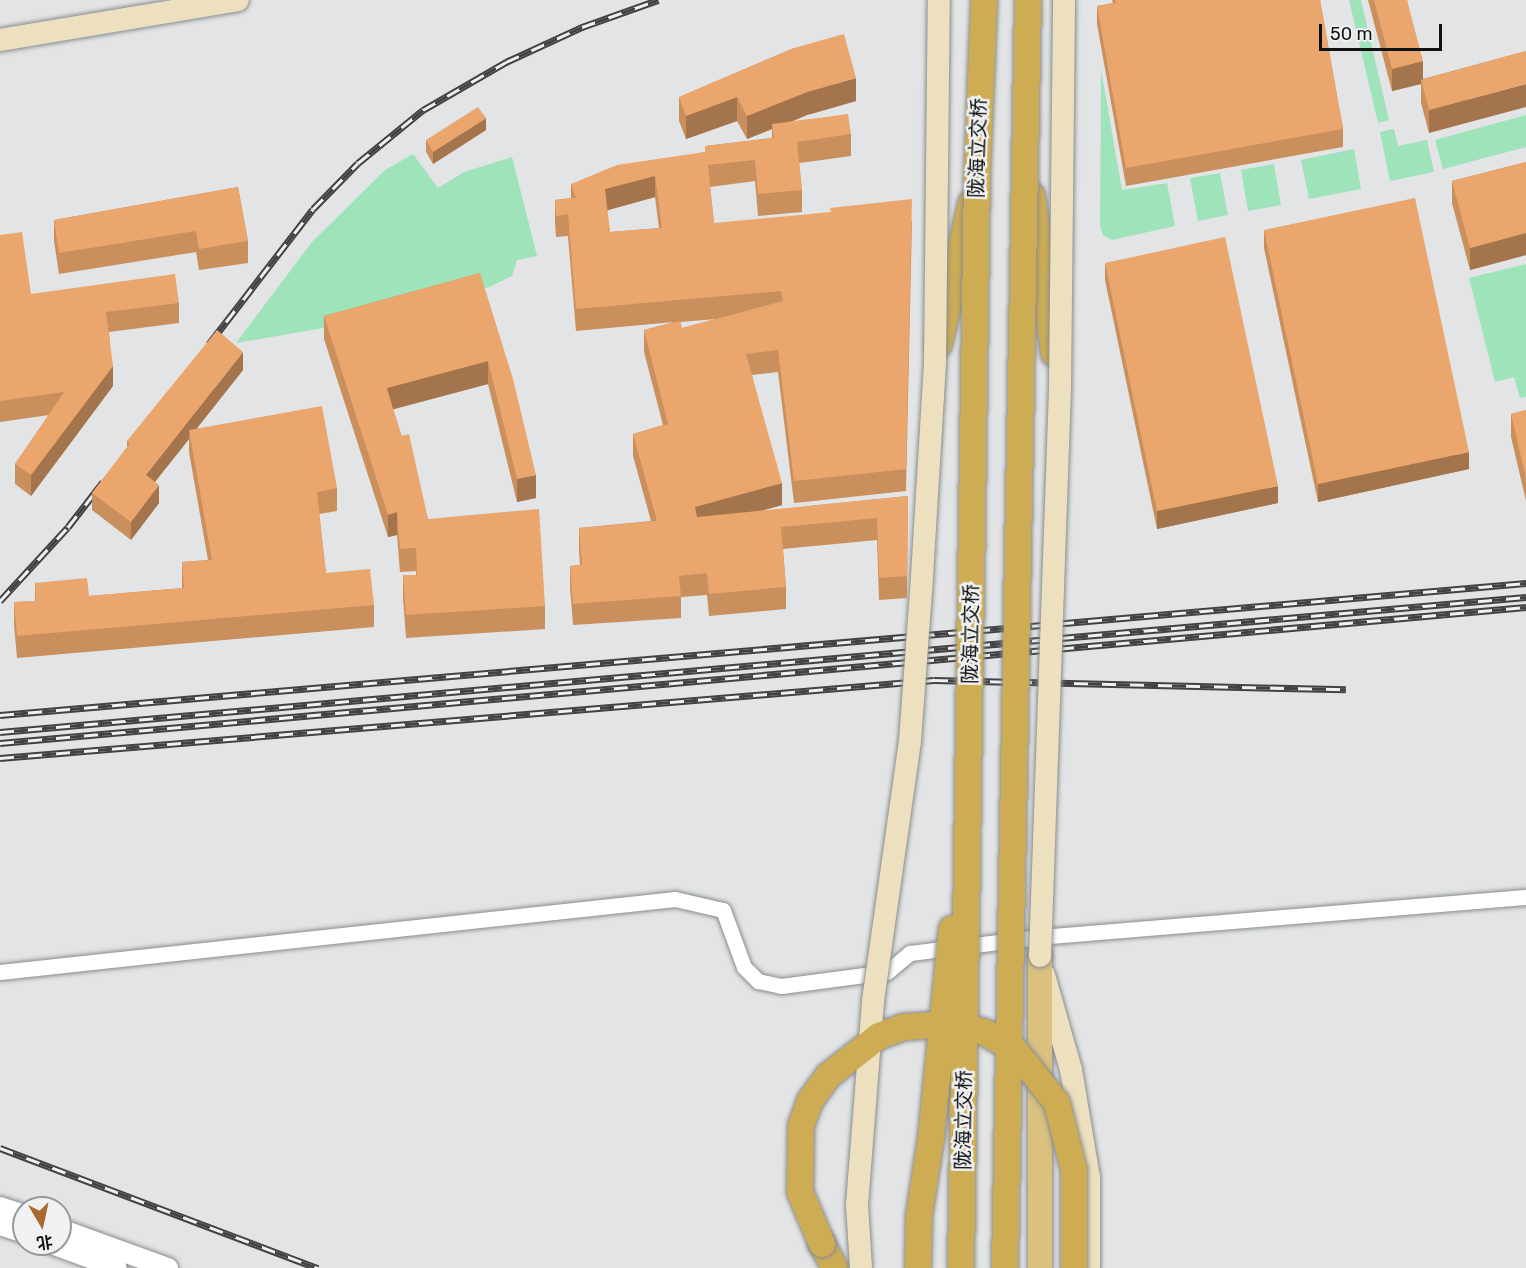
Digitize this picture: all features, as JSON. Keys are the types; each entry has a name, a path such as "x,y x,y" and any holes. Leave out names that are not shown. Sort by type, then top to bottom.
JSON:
{"highway":[{"name":"陇海立交桥","path":"961,1268 976,177 984,0"},
{"path":"1005,1268 1028,0"},
{"path":"1026,156 1060,389"},
{"path":"935,361 976,177"},
{"path":"918,1268 920,1216 931,1138 970,741"},
{"path":"835,1268 800,1192 800,1144 807,1109 828,1076 879,1035 928,1023 950,1024 1000,1040 1029,1064 1057,1103 1074,1170 1074,1268"}],"main road":[{"path":"0,40 238,0"},
{"path":"861,1268 856,1205 873,1000 910,741 935,361 939,0"},
{"path":"1040,1268 1040,956 1060,389 1064,0"},
{"path":"1040,956 1071,1070 1089,1178 1089,1268"}],"street":[{"path":"0,972 675,899 723,910 744,967 758,981 781,986 887,972 910,953 1039,937 1526,897"},
{"path":"72,1233 168,1268"},
{"path":"72,1251 117,1268"}],"green space":[{"path":"1349,0 1361,0 1389,120 1378,123"},
{"path":"1101,69 1122,190 1167,183 1175,226 1112,240 1103,235 1100,227"},
{"path":"1526,115 1526,147 1443,169 1435,140"},
{"path":"1394,129 1398,146 1427,140 1434,172 1390,181 1380,132"},
{"path":"1354,149 1361,189 1309,199 1301,160"},
{"path":"413,154 438,188 464,172 512,157 537,256 517,260 512,276 489,287 341,325 236,343 312,242 385,170"},
{"path":"1274,164 1281,205 1248,211 1241,170"},
{"path":"1220,173 1228,215 1198,221 1190,178"},
{"path":"1526,264 1526,397 1520,398 1514,377 1495,382 1469,278"}],"building":[{"path":"1115,0 1320,0 1343,129 1126,168 1097,6 1116,3"},
{"path":"1374,0 1407,0 1423,61 1392,69"},
{"path":"844,34 856,78 807,92 747,116 737,97 686,116 679,97 794,48"},
{"path":"1526,51 1526,84 1429,110 1421,80"},
{"path":"478,107 486,118 433,152 426,140"},
{"path":"848,114 851,134 797,142 802,190 758,194 755,160 708,165 714,223 831,212 830,208 912,199 906,469 794,481 778,350 746,354 782,483 695,507 697,517 908,496 907,576 879,578 877,518 781,527 786,587 709,594 707,573 679,576 681,596 573,604 570,566 582,565 579,528 657,521 633,434 668,424 644,330 680,321 682,328 783,301 781,291 576,309 568,214 556,216 555,200 576,198 571,184 617,165 705,152 705,146 774,138 772,124","holes":["655,176 662,228 610,232 605,189"]},
{"path":"1526,162 1526,233 1470,248 1452,181"},
{"path":"238,187 248,241 199,249 196,231 59,253 54,220"},
{"path":"1415,198 1469,452 1318,484 1264,230"},
{"path":"22,232 31,294 175,274 179,303 106,312 113,366 31,475 15,464 64,392 0,401 0,235"},
{"path":"1225,237 1278,486 1157,511 1105,263"},
{"path":"480,273 513,379 536,475 517,479 488,361 387,388 401,436 409,434 428,519 539,509 545,606 406,615 403,575 417,575 416,548 400,549 397,512 388,515 324,316"},
{"path":"217,330 243,352 146,475 159,485 131,522 92,493 130,443 127,441"},
{"path":"322,406 337,488 317,492 326,573 370,569 374,605 17,636 14,602 36,601 35,583 87,578 89,596 184,588 182,562 212,560 189,430"},
{"path":"1526,410 1526,478 1511,414"}],"railway":[{"path":"209,344 313,209 358,163 423,110 506,62 582,27 658,0"},
{"path":"0,601 68,527 103,482"},
{"path":"0,715 1526,583"},
{"path":"0,732 1526,597"},
{"path":"0,743 1526,607"},
{"path":"0,758 934,680 1346,689"},
{"path":"0,1148 318,1268"}]}
